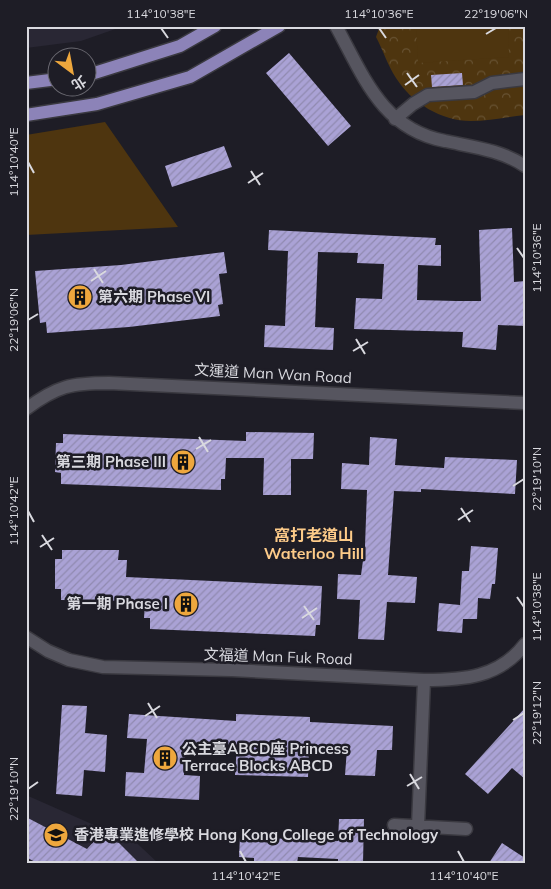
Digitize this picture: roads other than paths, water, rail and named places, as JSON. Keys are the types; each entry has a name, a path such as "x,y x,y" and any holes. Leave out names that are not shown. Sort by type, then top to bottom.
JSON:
{"main road":[{"path":"98,73 180,46 215,26"},
{"path":"26,115 98,104 190,77 279,26"},
{"path":"26,83 48,80"}],"street":[{"path":"336,26 375,97 395,119 420,134 434,139 494,151 514,159 525,166"},
{"path":"395,119 413,104 428,95 474,92 492,84 525,79"},
{"name":"文運道 Man Wan Road","path":"26,409 50,392 79,383 118,383 525,403"},
{"name":"文福道 Man Fuk Road","path":"26,637 48,651 70,660 103,668 232,670 424,680 452,680 475,677 491,672 515,657 525,644"},
{"path":"418,826 424,680"},
{"path":"394,825 466,829"}],"place":[{"name":"第六期 Phase VI","path":"80,297"},
{"name":"第三期 Phase III","path":"183,462"},
{"name":"第一期 Phase I","path":"186,604"},
{"name":"公主臺ABCD座 Princess Terrace Blocks ABCD","path":"165,758"},
{"name":"香港專業進修學校 Hong Kong College of Technology","path":"56,835"}],"district":[{"name":"窩打老道山 Waterloo Hill","path":"314,544"}]}
